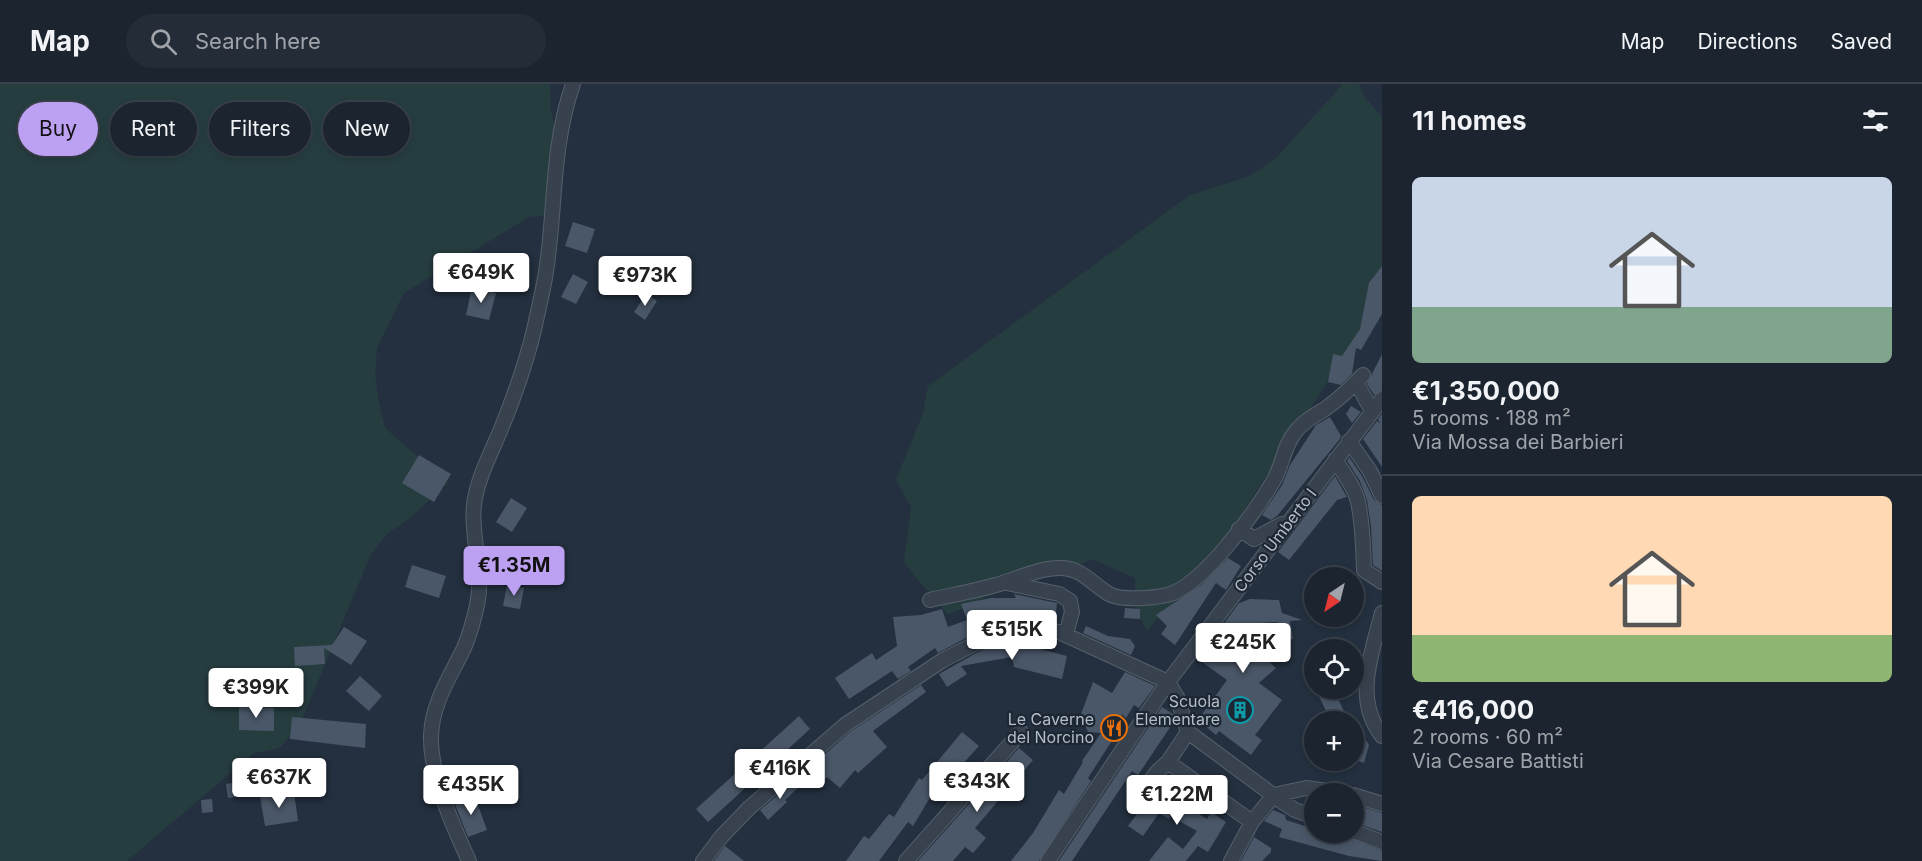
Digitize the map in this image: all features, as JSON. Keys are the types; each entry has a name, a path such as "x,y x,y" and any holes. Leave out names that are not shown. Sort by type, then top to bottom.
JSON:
{"street":[{"path":"469,861 437,779 431,730 439,699 466,643 477,605 479,564 474,526 474,504 480,481 510,407 533,333 546,272 559,138 573,84"},
{"path":"930,600 1049,569 1064,568 1078,572 1115,597 1167,595 1179,591 1197,578 1239,529 1272,482 1288,444 1300,426 1337,400 1359,379 1372,411"},
{"name":"Corso Umberto I","path":"1048,861 1168,682 1382,399"},
{"path":"1349,441 1370,471 1382,496"},
{"path":"1335,460 1358,500 1364,570 1382,582"},
{"path":"1239,529 1254,539 1289,520"},
{"path":"1005,582 1059,594 1070,601 1072,612 1066,634"},
{"path":"1382,613 1369,665 1366,695 1372,721 1382,736"},
{"path":"703,861 722,836 749,808 827,740 865,712 943,660 978,642 1007,632 1038,629 1066,634 1168,682 1177,697 1188,732 1295,810 1304,813"},
{"path":"906,861 1021,732"},
{"path":"1138,796 1168,762 1188,732"},
{"path":"1168,762 1252,822"},
{"path":"1231,861 1252,822 1274,795 1304,788"},
{"path":"1364,798 1382,804"},
{"path":"1364,835 1382,842"}],"green space":[{"path":"0,84 550,84 551,111 557,138 553,215 529,217 404,293 377,348 375,374 385,428 448,483 409,519 387,534 371,554 298,729 279,748 254,753 127,861 0,861"},
{"path":"1343,84 1359,84 1364,96 1382,117 1382,298 1241,515 1193,605 1163,612 1147,631 1135,609 1135,578 1092,559 1065,571 1033,576 948,615 904,563 911,507 896,480 923,413 928,386 1190,195 1250,176 1276,158"}],"building":[{"path":"573,222 595,229 587,253 565,246"},
{"path":"1382,266 1382,314 1361,350 1356,348 1352,374 1341,385 1328,382 1333,354 1342,356 1360,329 1369,283"},
{"path":"573,274 588,282 576,304 561,297"},
{"path":"472,287 496,293 489,320 466,315"},
{"path":"646,294 657,301 645,320 634,312"},
{"path":"1382,354 1382,390 1374,395 1367,384"},
{"path":"1351,406 1361,412 1352,423 1346,414"},
{"path":"1382,414 1382,467 1363,439 1377,421 1380,423 1378,419"},
{"path":"1330,417 1341,436 1340,439 1277,516 1271,520 1262,515 1316,425"},
{"path":"419,455 451,474 434,502 402,483"},
{"path":"1349,457 1374,500 1382,505 1382,571 1373,565 1367,500 1360,481 1347,461"},
{"path":"1335,476 1347,497 1337,500 1289,560 1278,552"},
{"path":"511,498 527,508 512,532 496,522"},
{"path":"1228,558 1241,566 1226,590 1216,583 1175,645 1161,634 1167,626 1156,615 1201,585"},
{"path":"412,565 446,576 439,598 405,587"},
{"path":"507,585 524,588 520,609 503,606"},
{"path":"1014,594 1057,603 1055,623 1025,620 981,630 938,653 935,648 908,667 911,671 898,679 892,671 849,699 835,678 872,653 876,660 897,646 893,617 921,615 942,609 948,627 967,620 961,604 991,598 1016,598"},
{"path":"1250,599 1279,600 1282,613 1302,620 1290,621 1293,639 1282,641 1277,622 1259,623 1243,640 1276,668 1259,683 1282,700 1255,735 1262,740 1251,755 1219,731 1216,735 1198,720 1227,680 1198,659 1239,603"},
{"path":"1125,608 1140,609 1140,619 1124,618"},
{"path":"1086,626 1108,636 1130,639 1135,646 1131,655 1083,633"},
{"path":"344,627 367,641 351,665 324,648 325,664 295,666 294,647 332,645"},
{"path":"1009,641 1067,656 1062,679 1014,667 1012,657 961,666 967,674 947,687 939,674 987,647"},
{"path":"1125,672 1155,686 1139,708 1134,705 1126,718 1122,714 1117,733 1088,778 1091,781 1039,861 1011,861 1033,833 1059,790 1064,794 1101,733 1088,732 1081,714 1093,682 1112,693"},
{"path":"360,676 382,696 369,711 346,691"},
{"path":"921,685 926,692 873,731 887,747 858,773 855,770 840,788 827,777 819,786 804,773 850,732"},
{"path":"1320,699 1338,699 1344,711 1326,711"},
{"path":"239,707 274,708 274,731 239,730"},
{"path":"1162,707 1173,714 1175,720 1138,775 1132,771 1072,861 1059,861"},
{"path":"799,716 810,729 708,822 696,809"},
{"path":"292,717 366,724 365,748 290,739"},
{"path":"962,732 979,746 940,789 937,786 913,826 908,822 879,861 846,861 864,836 869,839 889,814 894,817 919,778 922,780"},
{"path":"1364,737 1369,745 1364,763"},
{"path":"1019,748 1033,760 975,828 986,838 973,853 965,847 953,861 918,861"},
{"path":"797,779 802,784 768,820 760,810"},
{"path":"244,781 247,795 228,798 226,784"},
{"path":"1158,786 1207,819 1211,812 1226,822 1208,852 1198,846 1186,861 1149,861 1168,837 1183,849 1197,831 1170,816 1169,819 1159,813 1143,836 1128,826"},
{"path":"294,792 298,821 265,826 260,797"},
{"path":"474,794 487,830 468,837 454,802"},
{"path":"212,799 213,812 202,813 201,800"},
{"path":"1364,807 1382,813 1382,832 1364,826"},
{"path":"1273,810 1285,815 1286,820 1304,826 1304,843 1362,843 1382,851 1382,861 1349,856 1279,837 1282,829 1264,821"},
{"path":"1254,837 1271,848 1271,852 1262,861 1241,861"},
{"path":"725,846 744,861 714,861"}],"place":[{"name":"Scuola Elementare","path":"1240,710"},
{"name":"Le Caverne del Norcino","path":"1114,728"}]}
